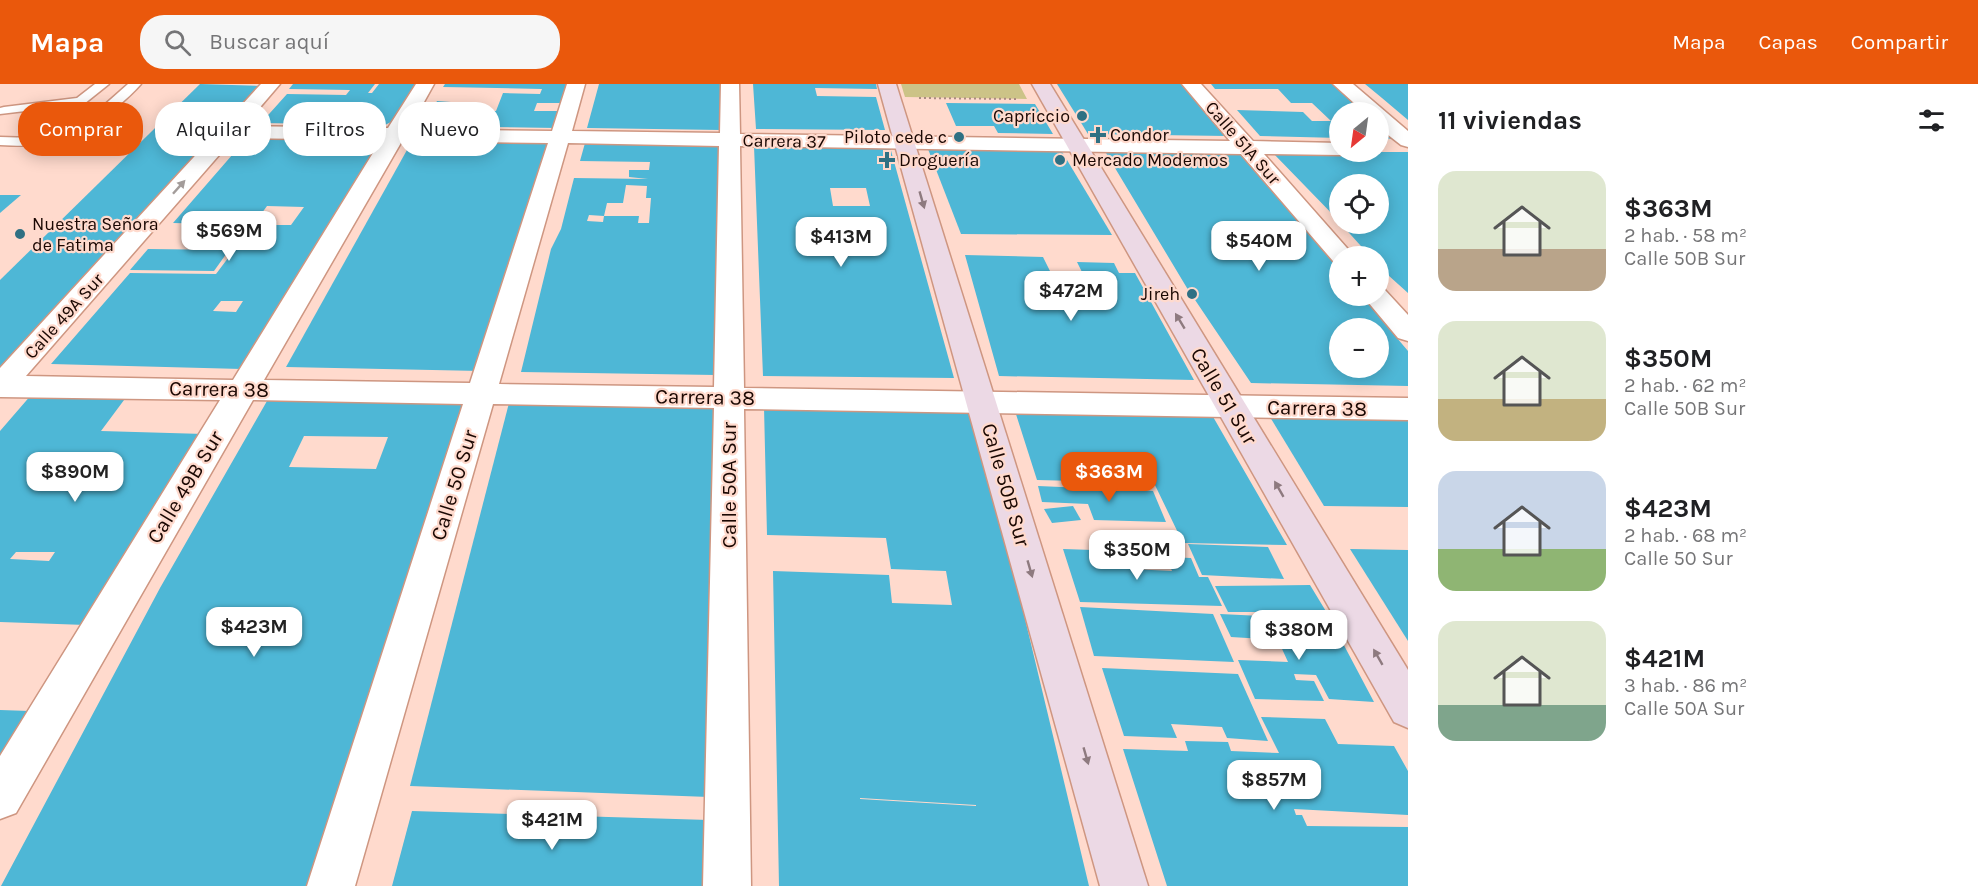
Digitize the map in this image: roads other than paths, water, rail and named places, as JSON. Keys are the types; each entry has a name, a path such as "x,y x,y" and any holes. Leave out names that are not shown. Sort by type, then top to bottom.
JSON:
{"main road":[{"name":"Calle 50B Sur","path":"902,91 905,143 1124,886"},
{"name":"Calle 51 Sur","path":"1045,92 1408,708"}],"street":[{"name":"Calle 49A Sur","path":"255,102 271,84"},
{"name":"Calle 49B Sur","path":"0,798 425,84"},
{"name":"Calle 50 Sur","path":"331,886 576,84"},
{"name":"Calle 50A Sur","path":"727,886 730,84"},
{"name":"Calle 51A Sur","path":"1191,84 1333,246"},
{"path":"1342,84 1363,102"},
{"path":"1389,125 1408,141"},
{"name":"Carrera 37","path":"271,133 1329,149"},
{"name":"Calle 49A Sur","path":"1,386 207,156"},
{"path":"1385,306 1408,332"},
{"name":"Carrera 38","path":"1,386 1408,409"}],"lane":[{"path":"1,113 74,103 90,95 103,84"},
{"path":"0,141 33,144 54,142 73,136 135,84"}],"place":[{"name":"Capriccio","path":"1082,116"},
{"name":"Condor","path":"1098,135"},
{"name":"Piloto cede c","path":"959,137"},
{"name":"Droguería","path":"887,160"},
{"name":"Mercado Modemos","path":"1060,160"},
{"name":"Nuestra Señora de Fatima","path":"20,234"},
{"name":"Jireh","path":"1192,294"}]}
